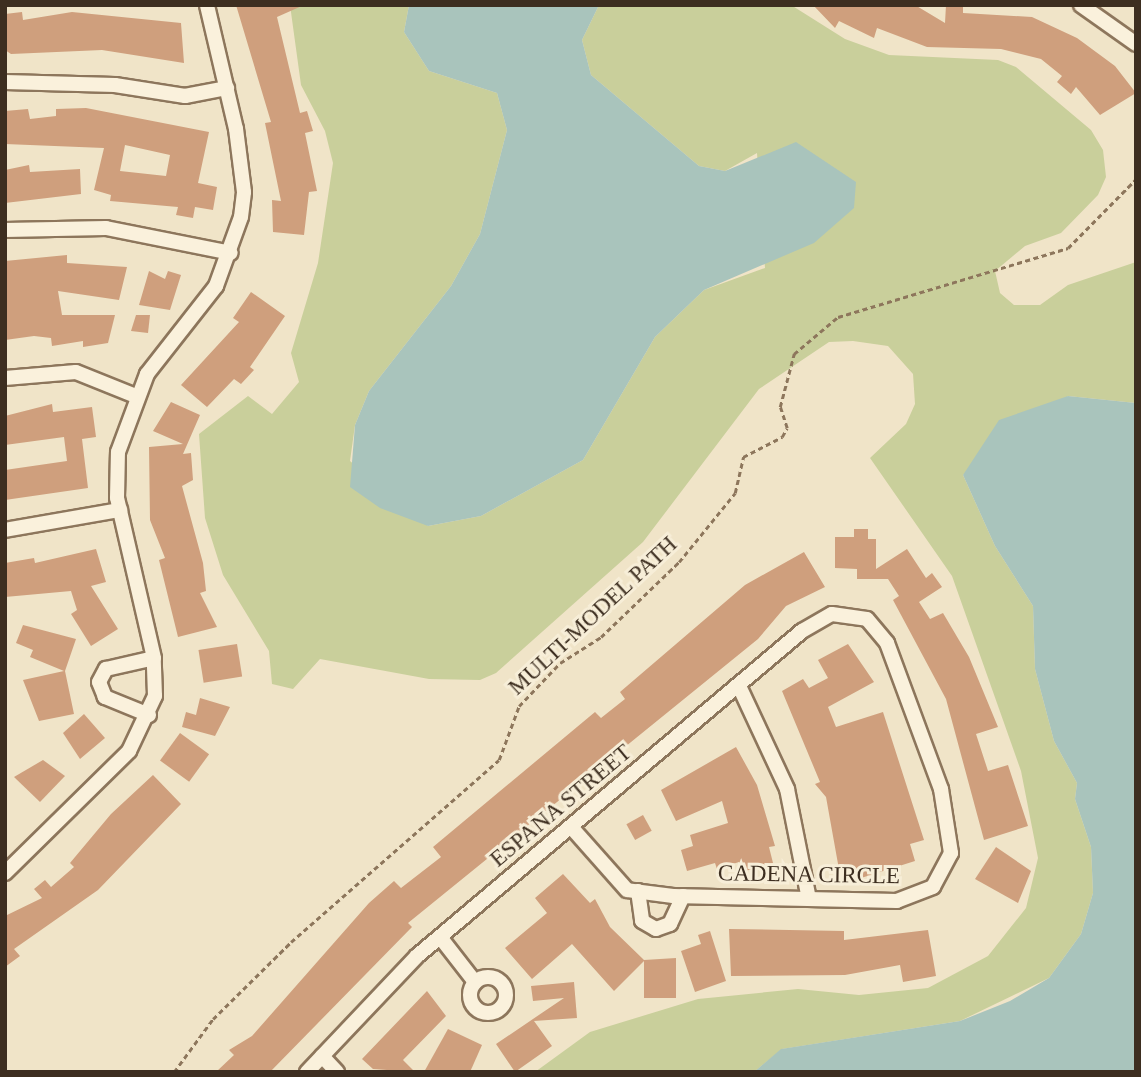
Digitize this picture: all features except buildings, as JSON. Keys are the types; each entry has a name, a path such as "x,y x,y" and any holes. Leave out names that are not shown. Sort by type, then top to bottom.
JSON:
{"street":[{"path":"5,873 107,776 149,715 154,658 120,510 118,452 136,396 206,302 231,253 244,192 227,88 207,5"},
{"path":"1081,5 1136,44"},
{"path":"5,82 116,85 184,96 227,88"},
{"path":"5,230 106,228 231,253"},
{"path":"5,378 76,372 136,396"},
{"path":"5,530 120,510"},
{"name":"ESPANA STREET","path":"307,1072 440,937 820,619 846,613 867,619"},
{"name":"CADENA CIRCLE","path":"571,827 617,882 638,891 683,896 917,898 945,873 951,853 941,789 887,643 867,619"},
{"path":"149,715 105,697 99,682 106,669 154,658"},
{"path":"739,686 771,743 787,789 809,899"},
{"path":"638,891 642,921 656,929 670,924 683,896"},
{"path":"440,937 475,982"},
{"path":"322,1056 337,1072"}],"path":[{"name":"MULTI-MODEL PATH","path":"174,1072 214,1019 290,943 499,760 519,706 560,663 601,637 679,562 735,493 743,457 782,438 787,428 779,407 794,354 838,317 1068,248 1136,179"}],"green space":[{"path":"290,5 409,5 404,32 429,71 497,93 507,130 480,234 451,286 369,391 355,425 350,461 428,526 481,516 583,460 655,337 704,290 765,268 757,153 725,171 699,166 591,75 582,40 599,5 791,5 845,39 889,55 998,60 1016,67 1091,130 1103,150 1106,177 1098,195 1061,233 1025,246 995,271 1000,293 1014,305 1040,305 1068,285 1136,262 1136,403 1068,396 963,475 995,546 1033,606 1035,669 1054,741 1077,783 1075,799 1091,847 1093,893 1081,934 1049,978 960,1021 782,1049 754,1072 535,1072 590,1032 698,999 798,989 859,995 928,988 988,956 1026,908 1038,858 1021,771 952,576 870,458 906,424 915,404 913,374 888,346 853,341 829,342 759,389 643,542 496,673 480,680 429,679 320,659 293,689 272,684 269,651 223,575 205,518 199,434 248,396 272,414 299,382 291,353 318,263 333,163 325,131 301,85"}],"water":[{"path":"409,5 599,5 582,40 591,75 699,166 725,171 796,142 856,182 854,208 814,243 704,290 655,337 583,460 481,516 428,526 380,508 350,487 355,425 369,391 451,286 480,234 507,130 497,93 429,71 404,32"},
{"path":"1068,396 1136,403 1136,1072 754,1072 781,1049 960,1021 1010,1001 1049,978 1081,934 1093,893 1091,847 1075,799 1077,783 1054,741 1035,669 1033,606 995,546 963,475 999,420"}]}
